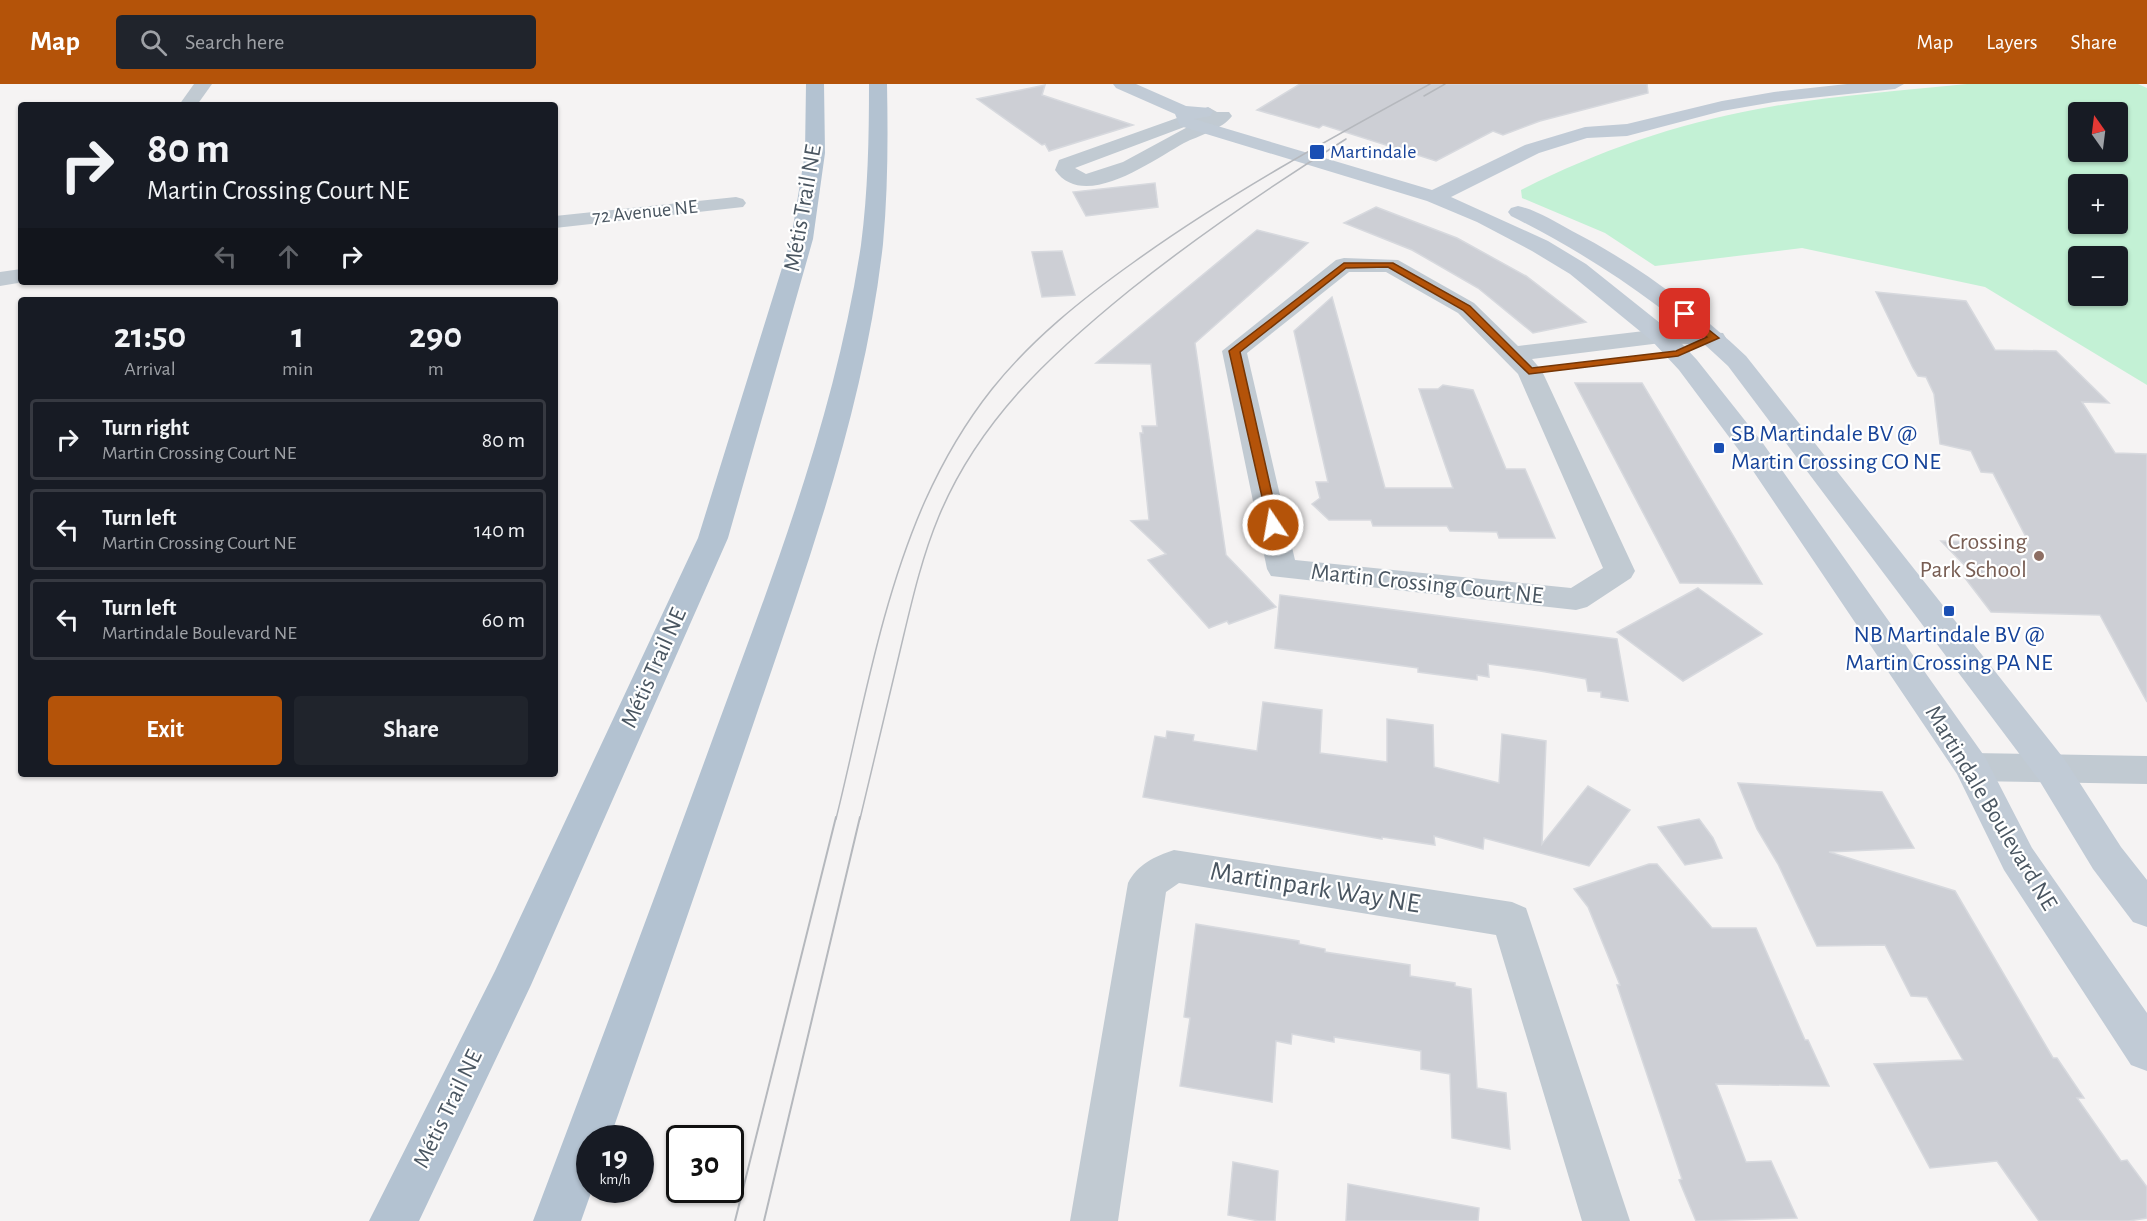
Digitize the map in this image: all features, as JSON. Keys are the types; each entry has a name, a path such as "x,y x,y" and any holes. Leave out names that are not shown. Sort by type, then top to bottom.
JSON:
{"main road":[{"name":"Métis Trail NE","path":"393,1221 515,974 713,538 802,239 815,153 815,84"},
{"path":"557,1221 810,513 846,375 868,269 877,185 878,84"}],"street":[{"path":"190,102 203,84"},
{"name":"Martindale Boulevard NE","path":"1122,84 1201,117 1434,197 1456,195"},
{"path":"1548,164 1627,130 1722,106 1774,97 1888,84"},
{"path":"1201,117 1110,176 1084,179 1072,177 1065,170 1066,164 1201,117"},
{"name":"Martindale Boulevard NE","path":"1201,117 1456,195 1578,269 1669,345 1752,448 1971,767 2018,859 2147,1050"},
{"path":"1456,195 1532,150 1585,133 1627,130"},
{"path":"1456,195 1480,194 1505,184"},
{"path":"1480,194 1569,235 1656,290 1714,338 1737,361 2052,770 2107,858 2147,910"},
{"name":"72 Avenue NE","path":"558,222 736,203"},
{"name":"Martin Crossing Court NE","path":"1390,265 1466,308 1522,363 1620,571 1576,599 1282,569 1234,351 1344,266 1390,265"},
{"path":"0,279 18,276"},
{"path":"1522,363 1714,338"},
{"path":"1971,767 2147,770"},
{"name":"Martinpark Way NE","path":"1094,1221 1148,883 1174,866 1512,920 1605,1221"}],"green space":[{"path":"1967,84 2138,84 2147,88 2147,385 1985,287 1802,248 1655,266 1605,233 1522,198 1521,190 1549,176 1666,131 1758,109 1862,94"}],"building":[{"path":"1300,84 1647,84 1648,93 1540,121 1503,135 1493,131 1436,161 1323,125 1319,128 1257,110"},
{"path":"1045,85 1042,95 1133,125 1049,151 1045,144 1042,145 977,99"},
{"path":"1155,183 1158,207 1086,216 1073,192"},
{"path":"1376,207 1457,238 1526,276 1586,322 1533,333 1478,288 1412,250 1344,223"},
{"path":"1257,230 1308,243 1195,343 1226,555 1276,607 1229,624 1227,621 1209,628 1148,560 1166,554 1131,521 1149,520 1140,433 1143,433 1142,426 1157,426 1151,364 1096,363"},
{"path":"1062,251 1075,295 1042,297 1032,252"},
{"path":"1876,292 1966,301 1995,350 2056,351 2109,403 2082,402 2115,453 2147,454 2147,702 2100,615 1991,612 1965,578 1977,578 1941,541 2029,543 1993,473 1981,472 1971,451 1940,444 1934,394 1926,377 1918,376 1913,368"},
{"path":"1332,297 1385,488 1453,488 1419,389 1438,389 1443,385 1473,390 1506,469 1525,469 1555,538 1499,538 1497,532 1450,531 1447,526 1373,526 1371,520 1329,520 1312,504 1320,498 1316,482 1328,482 1294,331"},
{"path":"1575,383 1642,383 1762,584 1680,583"},
{"path":"1698,588 1762,634 1683,681 1617,632"},
{"path":"1280,595 1617,639 1628,701 1601,697 1601,692 1588,691 1586,679 1540,671 1488,664 1489,677 1477,675 1477,680 1418,672 1418,668 1275,648"},
{"path":"1263,702 1322,710 1320,753 1387,762 1387,719 1433,725 1434,767 1499,783 1502,734 1546,741 1542,844 1588,786 1630,810 1589,866 1484,838 1483,849 1434,836 1435,845 1382,837 1382,839 1143,797 1155,736 1166,738 1167,731 1194,735 1193,741 1257,751"},
{"path":"1738,783 1882,792 1914,848 1829,852 1955,891 2053,1058 2057,1058 2084,1098 2077,1098 2121,1161 2127,1160 2147,1187 2147,1218 2129,1221 2039,1221 1997,1161 1930,1168 1874,1064 1963,1060 1927,997 1911,996 1885,945 1817,946 1778,864 1757,829"},
{"path":"1699,819 1713,838 1722,858 1685,865 1658,827"},
{"path":"1649,864 1657,864 1712,928 1756,928 1805,1040 1808,1040 1829,1086 1716,1084 1746,1162 1771,1161 1797,1218 1696,1221 1679,1180 1682,1179 1617,985 1620,985 1588,907 1574,889"},
{"path":"1196,924 1299,941 1299,944 1325,949 1325,952 1410,965 1410,976 1455,983 1455,986 1471,989 1477,1088 1506,1093 1510,1149 1452,1138 1450,1074 1421,1069 1421,1051 1334,1037 1334,1042 1292,1034 1291,1044 1276,1041 1272,1102 1180,1086 1190,1018 1184,1017"},
{"path":"1233,1162 1278,1171 1275,1221 1259,1221 1228,1215"},
{"path":"1348,1184 1479,1208 1478,1221 1346,1221"}],"tram line":[{"path":"836,819 884,617 910,539 939,471 973,415 992,389 1024,353 1058,321 1169,237 1279,168 1430,84"},
{"path":"1424,96 1445,84"},
{"path":"860,819 908,617 933,532 955,481 996,419 1045,364 1130,290 1209,230 1346,139"},
{"path":"735,1221 836,817"},
{"path":"764,1221 860,817"}],"place":[{"name":"Martindale","path":"1317,152"},
{"name":"SB Martindale BV @ Martin Crossing CO NE","path":"1719,448"},
{"name":"Crossing Park School","path":"2039,556"},
{"name":"NB Martindale BV @ Martin Crossing PA NE","path":"1949,611"}],"route":[{"path":"1273,525 1234,351 1344,266 1390,265 1466,308 1516,354 1529,371 1678,353 1714,338 1685,314"}]}
